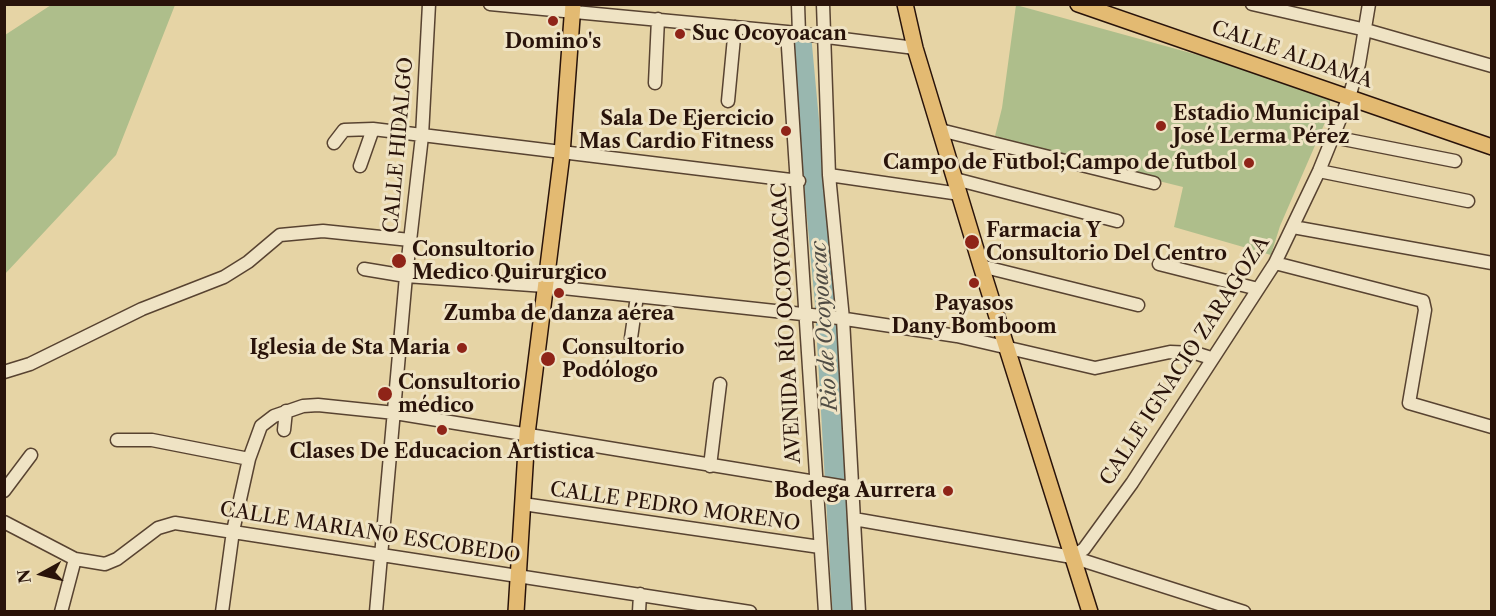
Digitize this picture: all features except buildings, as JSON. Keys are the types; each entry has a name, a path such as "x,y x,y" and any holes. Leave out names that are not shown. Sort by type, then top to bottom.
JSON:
{"main road":[{"path":"905,4 915,48 981,266 1090,612"},
{"name":"CALLE ALDAMA","path":"1078,4 1491,147"},
{"path":"516,612 527,434 562,154 572,9"}],"street":[{"name":"CALLE HIDALGO","path":"376,612 379,556 395,413 406,276 422,135 429,4"},
{"path":"490,4 572,9 915,48"},
{"name":"AVENIDA RÍO OCOYOACAC","path":"798,4 793,33 799,181 821,483 820,547 825,612"},
{"path":"823,4 829,175 841,318 859,612"},
{"path":"1252,4 1366,30 1491,66"},
{"name":"CALLE IGNACIO ZARAGOZA","path":"1072,557 1084,549 1132,483 1211,358 1275,263 1319,171 1349,97 1366,30 1369,4"},
{"path":"655,83 658,19"},
{"path":"728,101 735,27"},
{"path":"360,166 372,129"},
{"path":"334,143 344,130 372,129 562,154 799,181"},
{"path":"940,130 1154,183"},
{"path":"1333,137 1455,160"},
{"path":"1319,171 1468,201"},
{"path":"829,175 960,194"},
{"path":"955,179 1117,220"},
{"path":"1293,227 1491,263"},
{"path":"4,372 30,364 142,309 224,277 248,262 280,235 323,231 410,240"},
{"path":"1275,263 1423,301 1425,310 1409,403 1491,427"},
{"path":"1159,264 1258,289"},
{"path":"981,266 1138,305"},
{"path":"364,269 406,276 545,286 841,318 1008,346 1095,368 1170,352 1195,353 1211,358"},
{"path":"631,338 637,296"},
{"path":"710,466 720,384"},
{"path":"222,612 233,531 249,459 262,423 286,411 310,404 395,413 850,488"},
{"path":"284,430 286,411"},
{"path":"117,440 152,440 249,459"},
{"path":"4,491 31,455"},
{"name":"CALLE PEDRO MORENO","path":"524,504 820,547"},
{"path":"854,519 1072,557 1238,610"},
{"name":"CALLE MARIANO ESCOBEDO","path":"4,522 75,559 89,563 109,563 158,528 169,524 233,531 379,556 640,594 695,608 750,612"},
{"path":"61,612 75,559"},
{"path":"639,612 640,594"}],"green space":[{"path":"51,5 175,5 116,155 5,274 5,35"},
{"name":"Estadio Municipal José Lerma Pérez","path":"1016,5 1238,66 1330,97 1330,111 1280,226 1271,255 1174,227 1183,187 997,141 998,136 995,136 1002,108"}],"waterway":[{"name":"Rio de Ocoyoacac","path":"801,40 825,298 843,612"}],"place":[{"name":"Domino's","path":"553,21"},
{"name":"Suc Ocoyoacan","path":"680,34"},
{"name":"Estadio Municipal José Lerma Pérez","path":"1161,126"},
{"name":"Sala De Ejercicio Mas Cardio Fitness","path":"786,131"},
{"name":"Campo de Futbol;Campo de futbol","path":"1249,163"},
{"name":"Farmacia Y Consultorio Del Centro","path":"972,242"},
{"name":"Consultorio Medico Quirurgico","path":"399,261"},
{"name":"Payasos Dany Bomboom","path":"974,283"},
{"name":"Zumba de danza aérea","path":"559,293"},
{"name":"Iglesia de Sta Maria","path":"462,348"},
{"name":"Consultorio Podólogo","path":"548,359"},
{"name":"Consultorio médico","path":"385,394"},
{"name":"Clases De Educacion Artistica","path":"442,430"},
{"name":"Bodega Aurrera","path":"948,491"}]}
